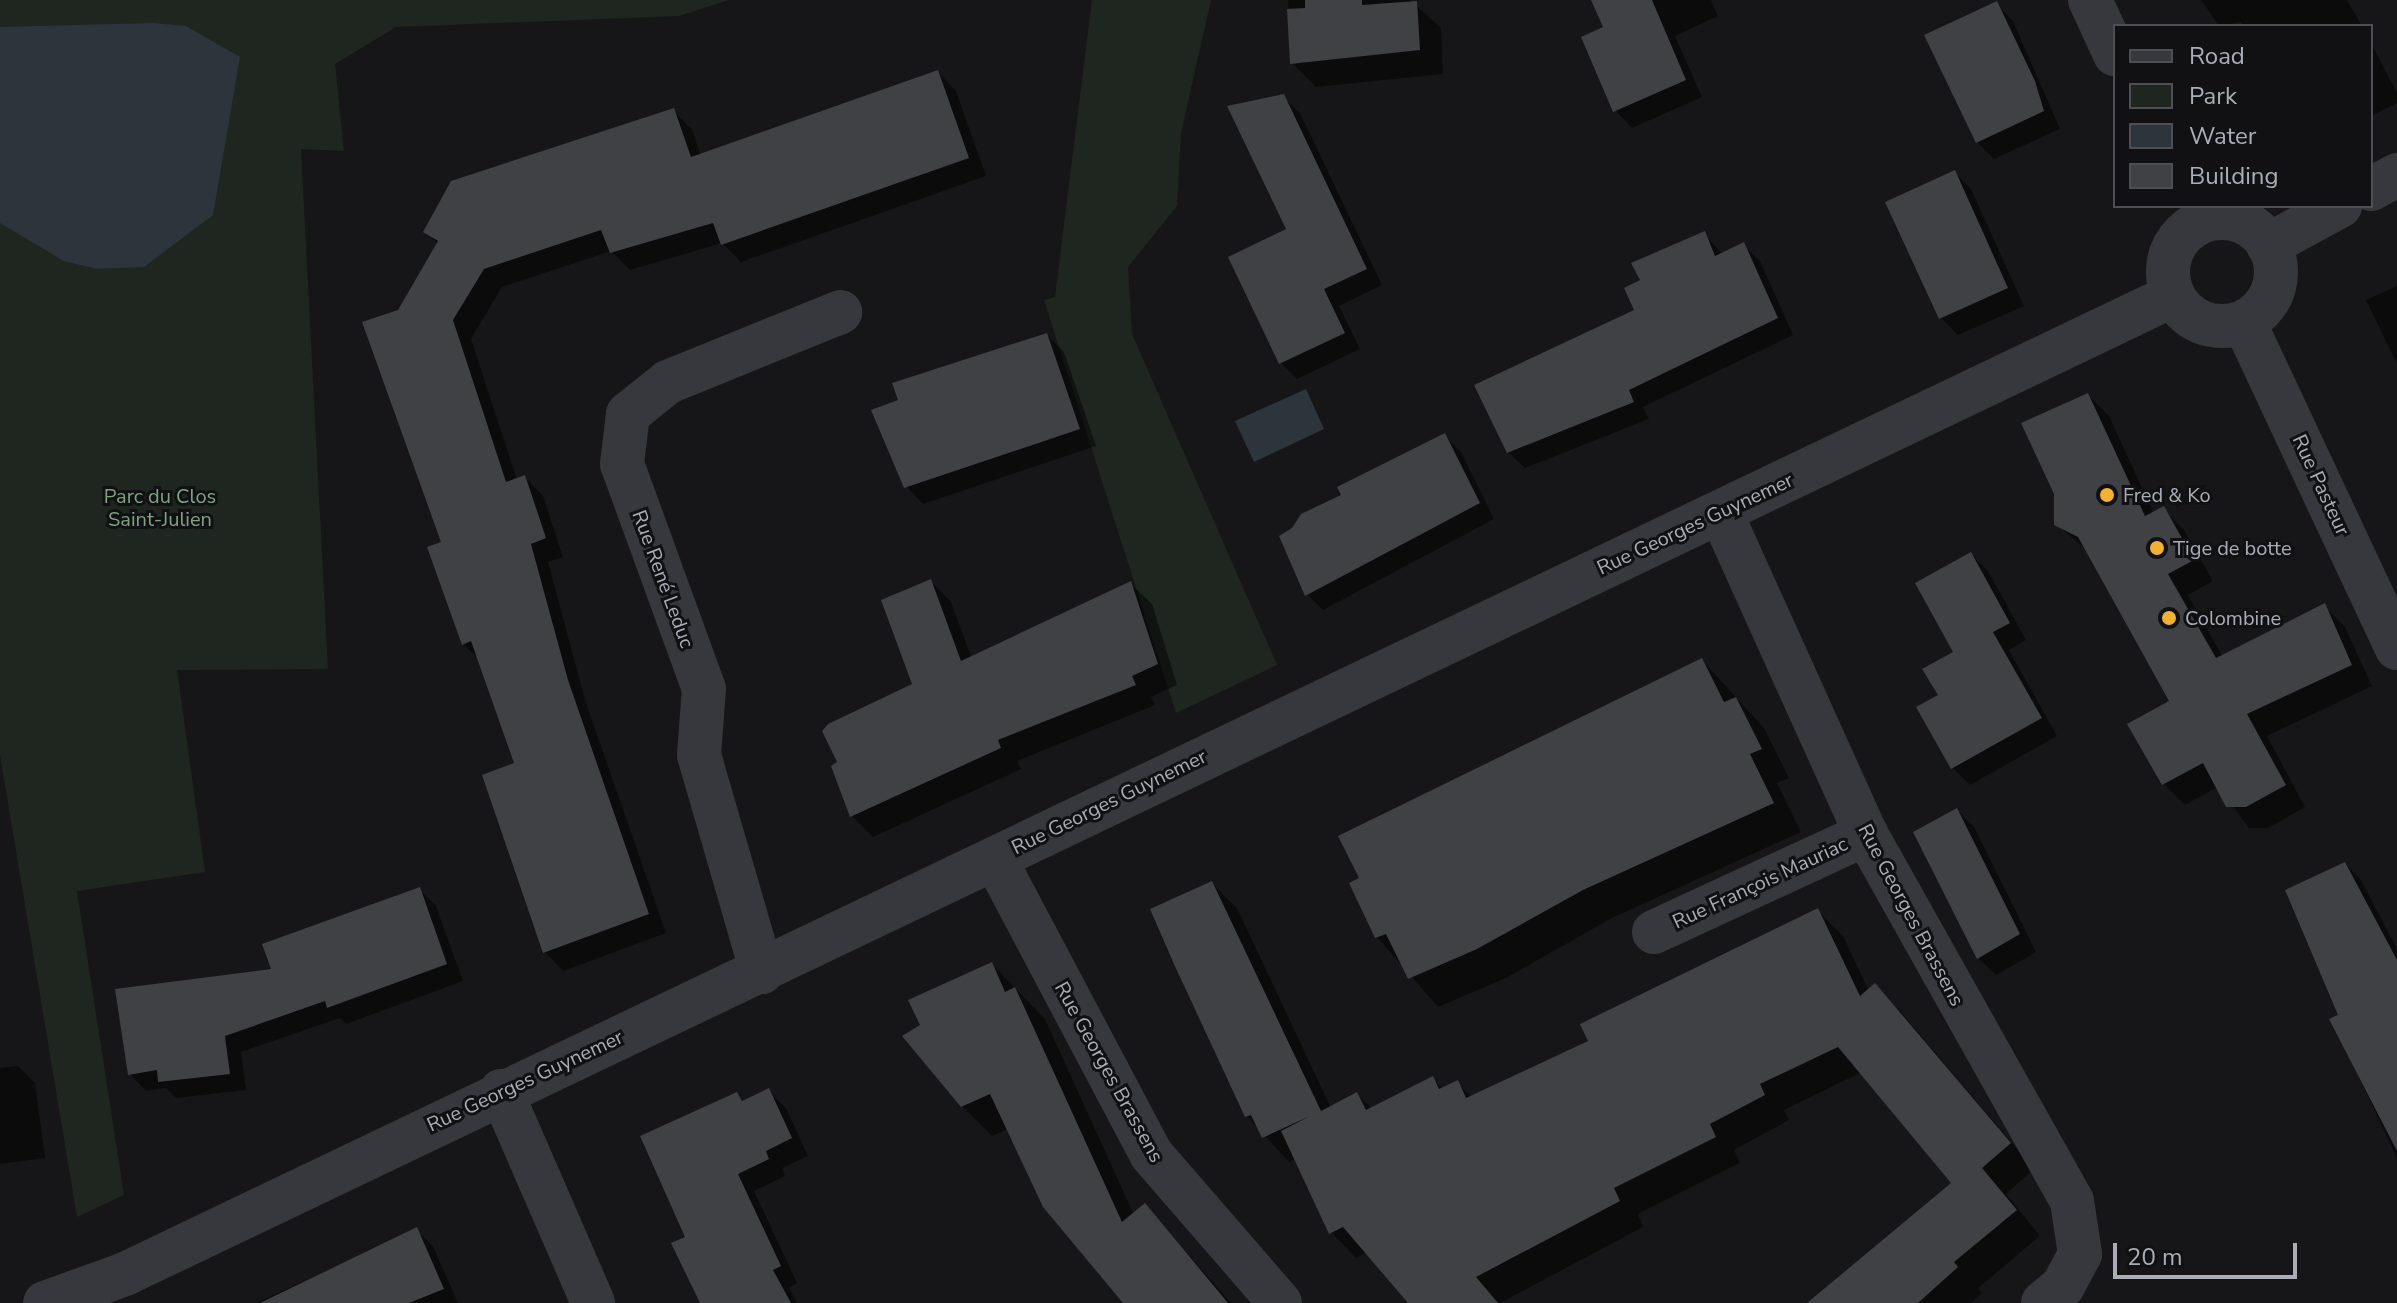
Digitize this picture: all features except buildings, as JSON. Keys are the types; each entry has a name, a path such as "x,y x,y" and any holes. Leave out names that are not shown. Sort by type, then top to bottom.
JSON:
{"street":[{"path":"2090,0 2113,50"},
{"path":"2373,188 2397,175"},
{"path":"2268,245 2336,208"},
{"path":"2190,216 2244,222 2268,245 2276,284 2267,303 2244,322 2220,327 2200,323 2172,296 2169,257 2190,216"},
{"name":"Rue Georges Guynemer","path":"45,1303 125,1274 501,1091 762,972 1265,725 1721,513 2172,296"},
{"name":"Rue René Leduc","path":"762,972 699,755 704,689 622,464 623,452 628,414 668,382 840,312"},
{"name":"Rue Pasteur","path":"2244,322 2397,648"},
{"name":"Rue Georges Brassens","path":"1721,513 1866,834 2072,1201 2080,1254 2063,1286 2043,1303"},
{"name":"Rue François Mauriac","path":"1654,932 1866,834"},
{"name":"Rue Georges Brassens","path":"995,859 1151,1154 1280,1303"},
{"path":"501,1091 593,1303"}],"green space":[{"name":"Parc du Clos Saint-Julien","path":"0,0 729,0 679,16 396,27 335,64 344,151 301,149 328,669 177,670 205,872 77,891 124,1195 77,1217 0,755"},
{"path":"1092,0 1211,0 1181,133 1177,206 1128,267 1132,334 1277,665 1176,713 1044,300 1055,297"}],"water":[{"path":"153,23 186,26 240,57 213,215 144,267 97,269 64,261 0,223 0,27"},
{"path":"1306,389 1324,429 1254,462 1235,421"}],"place":[{"name":"Fred & Ko","path":"2107,495"},
{"name":"Tige de botte","path":"2157,548"},
{"name":"Colombine","path":"2169,618"}]}
